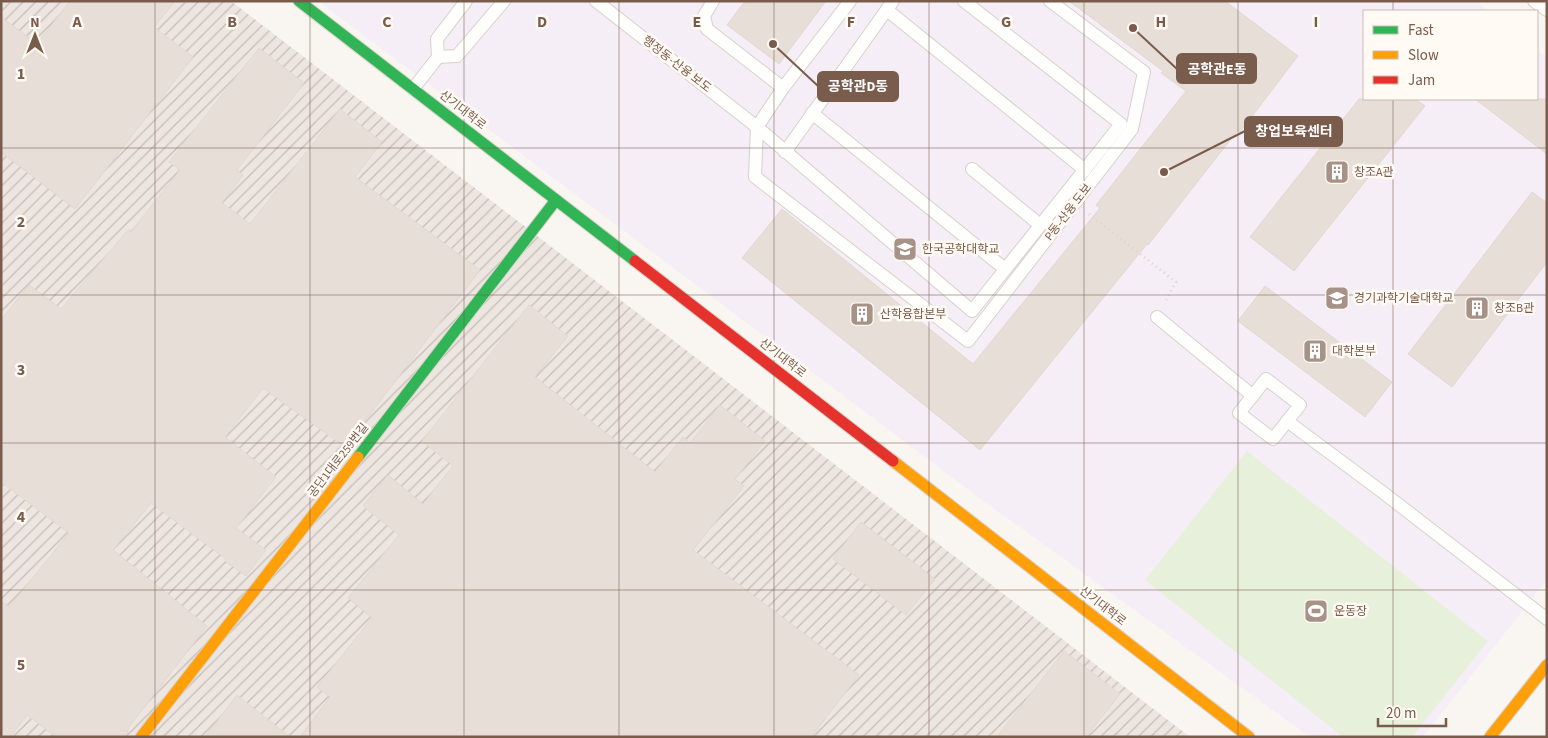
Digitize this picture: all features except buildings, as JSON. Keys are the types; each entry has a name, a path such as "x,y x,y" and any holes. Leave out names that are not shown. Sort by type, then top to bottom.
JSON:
{"street":[{"name":"산기대학로","path":"299,1 1250,737"},
{"name":"공단1대로259번길","path":"141,737 556,200"},
{"path":"1490,737 1547,664"}],"lane":[{"path":"413,89 438,57 437,39 466,1"},
{"path":"438,57 457,56 504,1"},
{"name":"행정동-산융 보도","path":"596,1 757,127 972,311 1005,269"},
{"path":"713,1 704,16 707,29 783,88"},
{"path":"757,127 783,88 850,1"},
{"path":"812,113 1005,269 1121,124 964,1"},
{"name":"P동-산융 도보","path":"757,127 755,177 968,341 1132,129 1144,72 1050,1"},
{"path":"1534,1 1547,10"},
{"path":"785,152 890,6 1085,170"},
{"path":"972,169 1040,225"},
{"path":"1156,317 1253,396"},
{"path":"1266,379 1300,405 1287,421 1273,439 1239,413 1266,379"},
{"path":"1287,421 1381,490 1547,619"}],"path":[{"path":"1064,195 1176,282 1156,317"}],"shaded area":[{"path":"1,1 231,1 1190,737 1,737"},
{"path":"318,1 1476,1 1487,10 1363,10 1363,100 1538,100 1538,51 1547,58 1547,580 1423,737 1310,737 978,497"}],"green space":[{"name":"운동장","path":"1247,451 1488,641 1412,737 1343,737 1145,580"}],"traffic: fast":[{"path":"299,1 635,261"},
{"path":"358,457 556,200"}],"traffic: slow":[{"path":"141,737 358,457"},
{"path":"893,461 1249,737"},
{"path":"1490,737 1547,665"}],"traffic: jam":[{"path":"635,261 893,461"}],"place":[{"name":"공학관E동","path":"1133,28"},
{"name":"공학관D동","path":"773,44"},
{"name":"창업보육센터","path":"1164,172"},
{"name":"창조A관","path":"1337,172"},
{"name":"한국공학대학교","path":"905,249"},
{"name":"경기과학기술대학교","path":"1337,298"},
{"name":"창조B관","path":"1477,308"},
{"name":"산학융합본부","path":"862,314"},
{"name":"대학본부","path":"1315,351"},
{"name":"운동장","path":"1316,611"}]}
